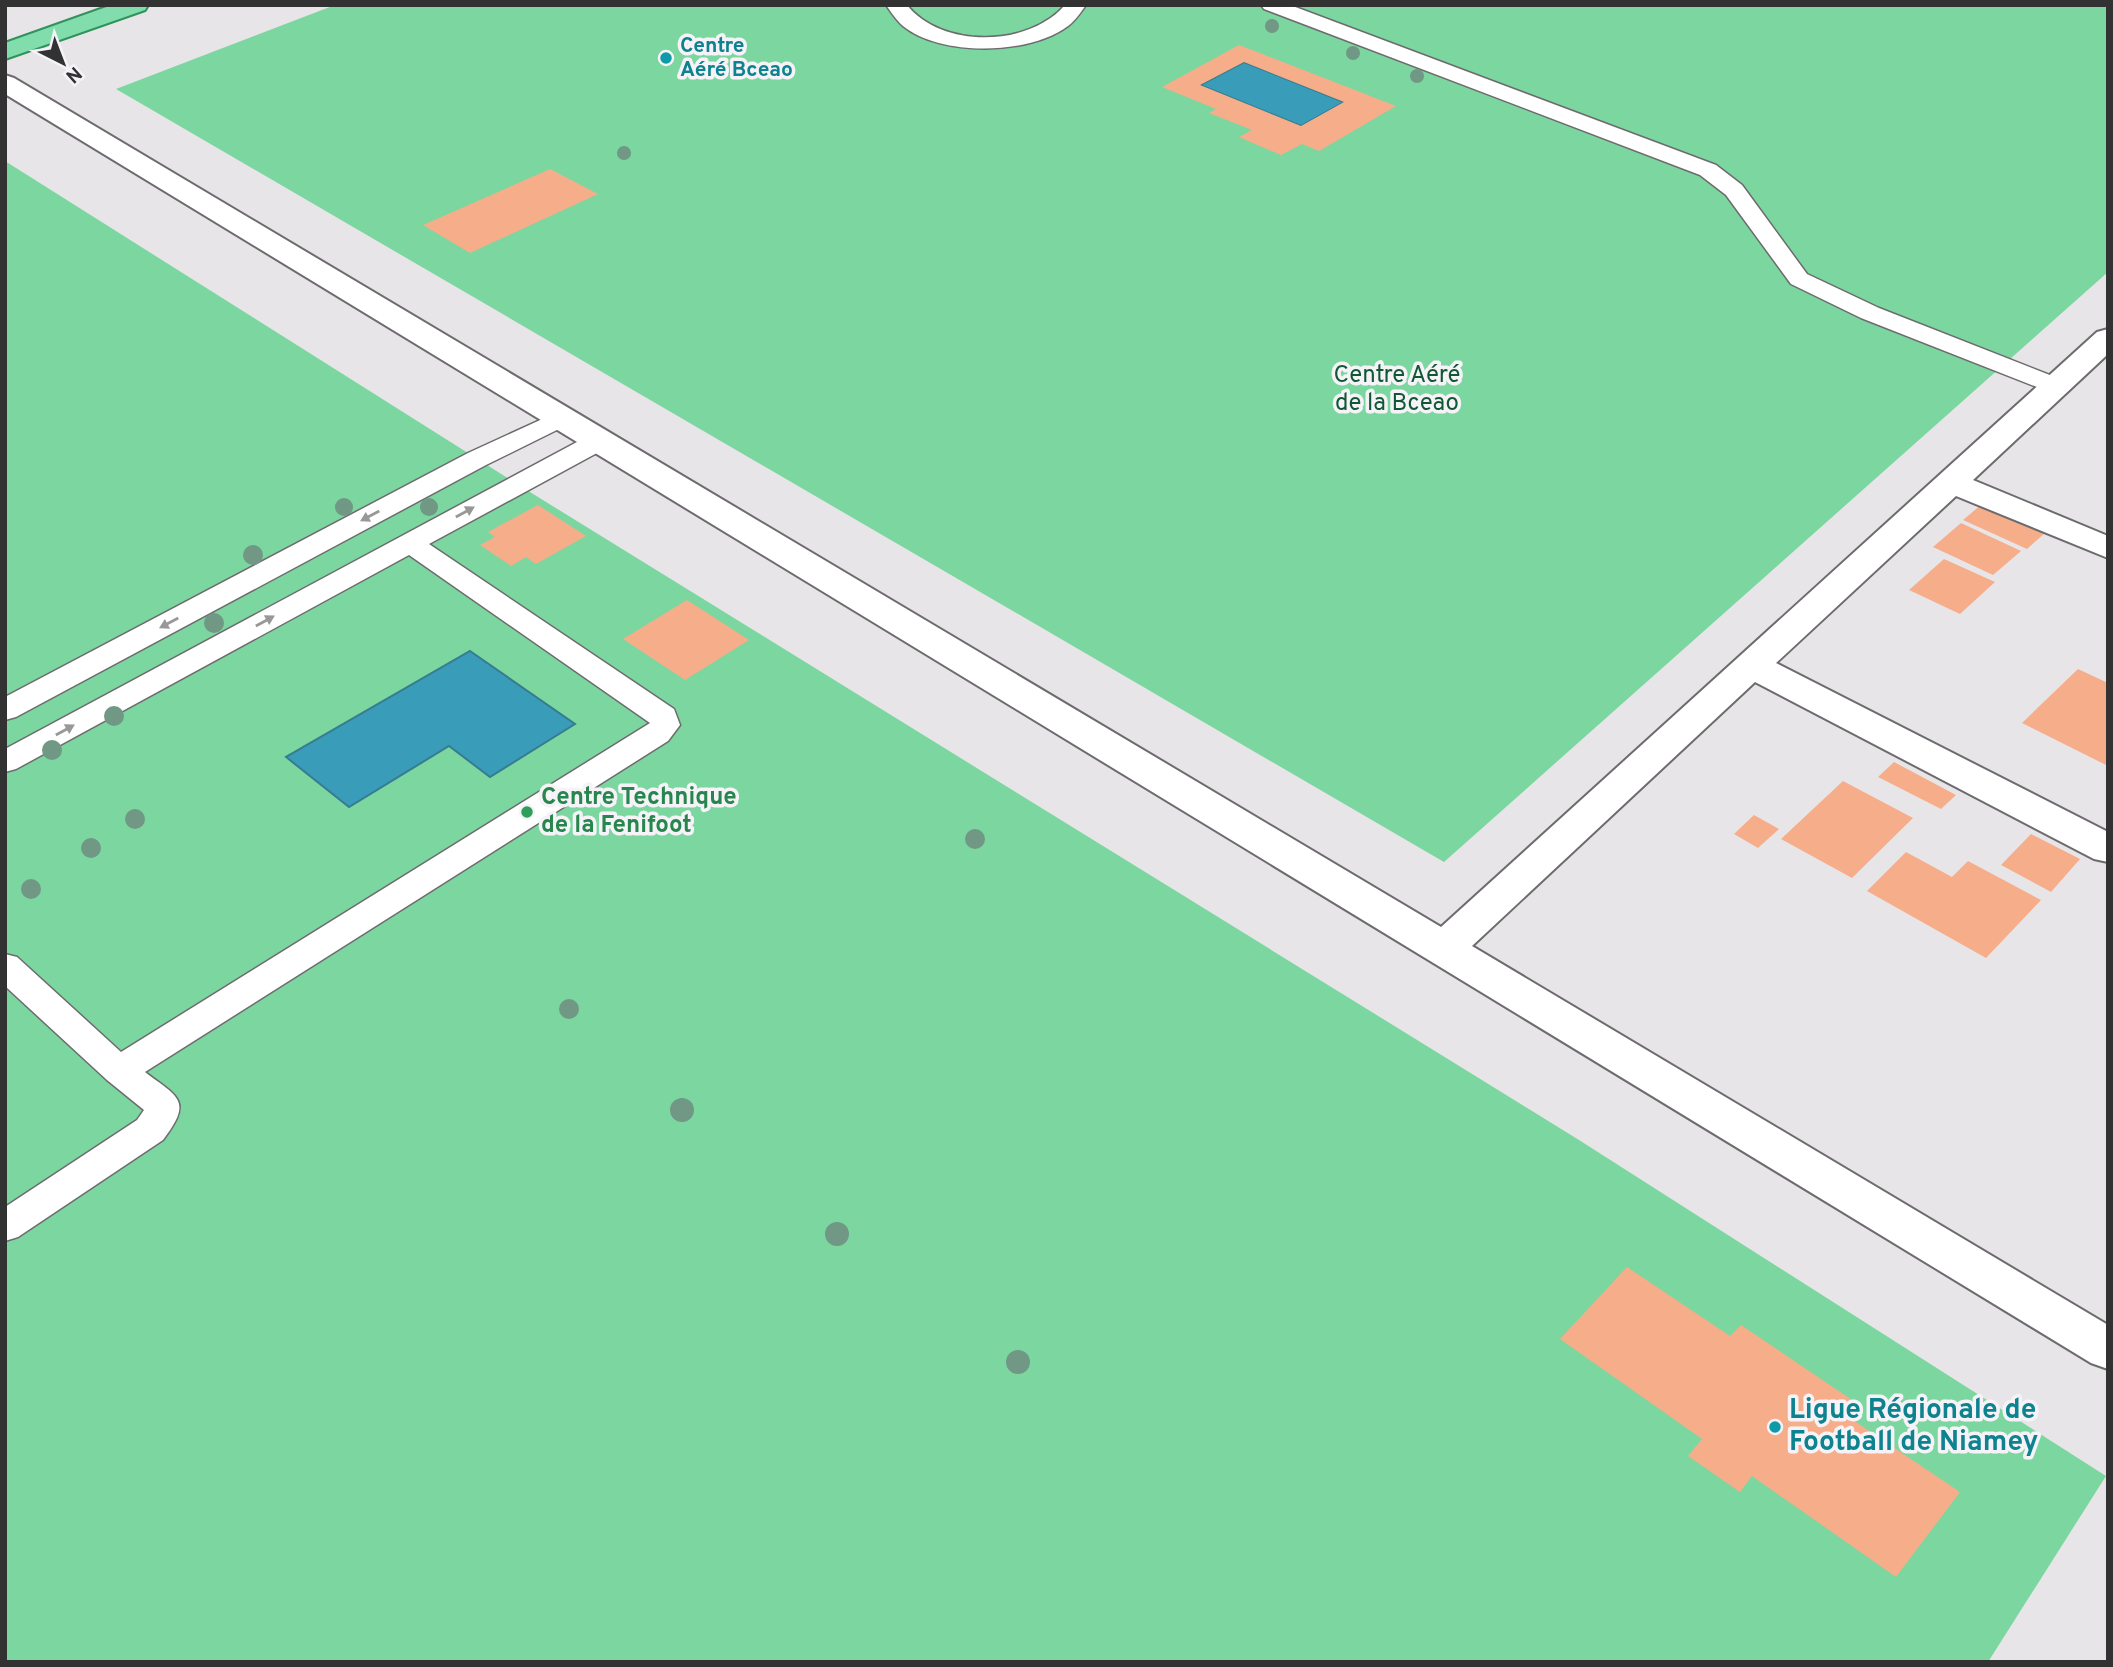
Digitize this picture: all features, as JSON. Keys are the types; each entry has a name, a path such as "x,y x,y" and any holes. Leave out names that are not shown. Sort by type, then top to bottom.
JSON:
{"main road":[{"path":"5,52 136,5"}],"street":[{"path":"5,83 2108,1349"},
{"path":"1443,949 2108,338"},
{"path":"1951,482 2108,548"},
{"path":"1752,666 2108,849"}],"lane":[{"path":"896,5 902,18 920,30 947,39 980,42 1014,40 1044,32 1066,21 1076,5"},
{"path":"1271,5 1708,170 1734,190 1799,279 1870,313 2056,386"},
{"path":"5,709 477,459 562,418"},
{"path":"5,762 599,441"},
{"path":"119,1070 645,741 666,725 663,716 409,543"},
{"path":"5,966 119,1070 163,1105 161,1116 150,1130 5,1226"}],"green space":[{"name":"Centre Aéré de la Bceao","path":"335,5 2108,5 2108,272 1444,862 116,89"},
{"name":"Centre Technique de la Fenifoot","path":"5,161 517,484 1579,1140 2106,1476 1988,1662 5,1662"}],"water":[{"path":"1244,62 1344,102 1301,126 1200,85"},
{"path":"470,651 575,724 490,777 449,746 349,807 286,757"}],"building":[{"path":"1239,45 1396,106 1319,151 1302,144 1281,155 1239,137 1252,130 1209,113 1216,109 1162,87","holes":["1244,62 1344,102 1301,126 1200,85"]},
{"path":"550,169 598,194 470,253 423,225"},
{"path":"1982,504 2045,533 2027,549 1963,520"},
{"path":"538,505 586,536 536,564 526,557 511,566 480,545 495,537 488,532"},
{"path":"1961,523 2021,551 1993,575 1933,547"},
{"path":"1944,559 1995,582 1960,614 1909,590"},
{"path":"687,600 749,640 685,680 623,639"},
{"path":"2078,669 2108,683 2108,766 2022,723"},
{"path":"1894,762 1956,795 1941,809 1878,777"},
{"path":"1843,781 1913,818 1852,878 1781,839"},
{"path":"1754,815 1779,829 1758,848 1734,834"},
{"path":"2031,834 2080,859 2051,892 2001,865"},
{"path":"1906,852 1952,877 1968,861 2041,900 1986,958 1867,891"},
{"name":"Ligue Régionale de Football de Niamey","path":"1627,1267 1730,1336 1741,1325 1858,1404 1847,1416 1960,1492 1896,1577 1752,1476 1740,1492 1688,1456 1702,1439 1560,1339"}],"place":[{"name":"Centre Aéré Bceao","path":"666,58"},
{"name":"Centre Technique de la Fenifoot","path":"527,812"},
{"name":"Ligue Régionale de Football de Niamey","path":"1775,1427"}]}
